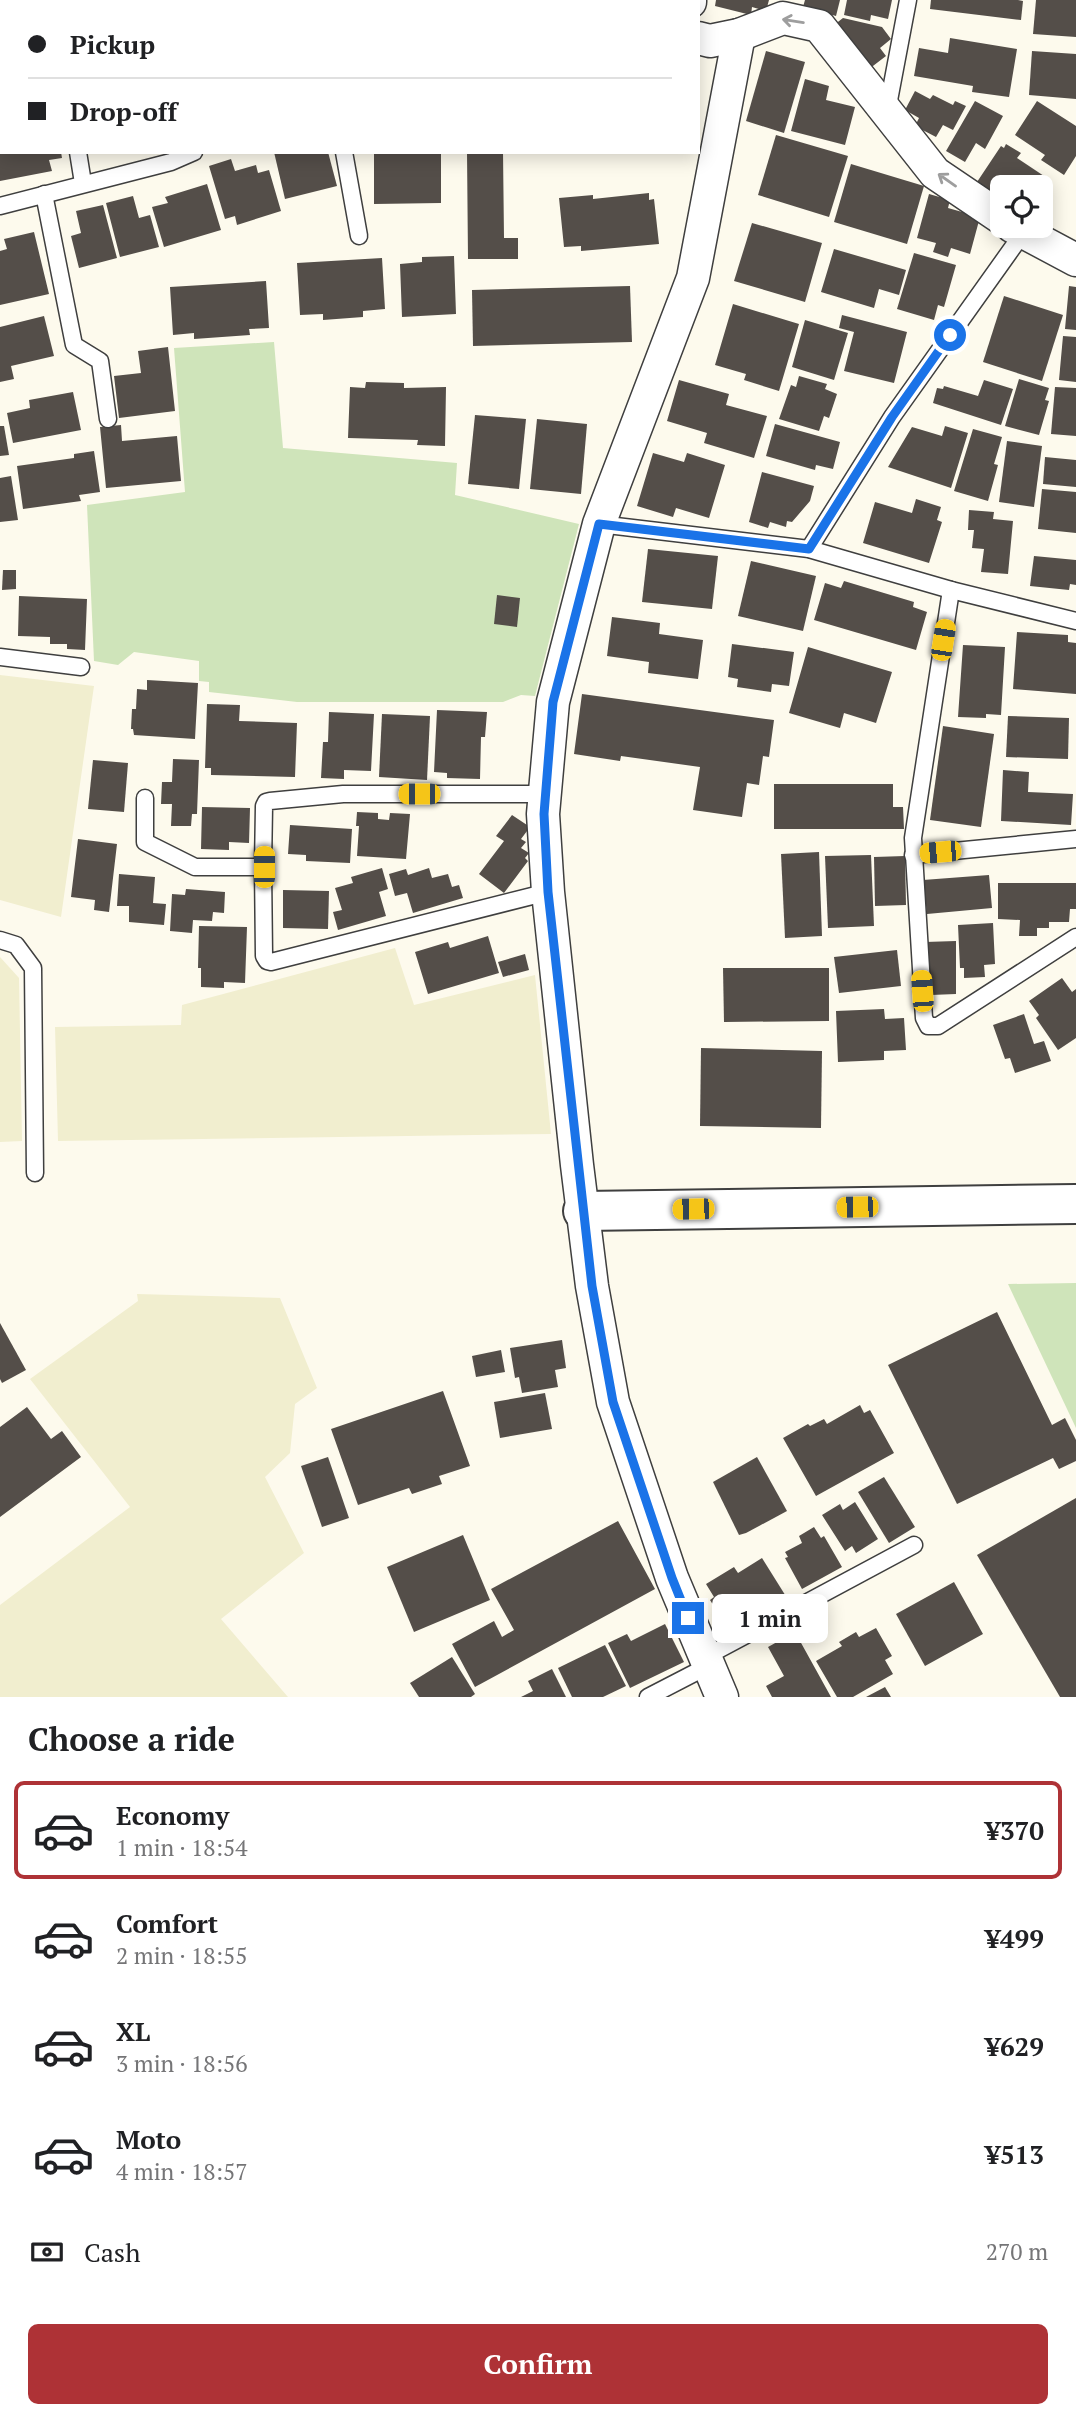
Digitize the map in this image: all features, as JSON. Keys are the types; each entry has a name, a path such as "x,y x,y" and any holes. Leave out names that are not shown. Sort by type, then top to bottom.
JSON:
{"street":[{"path":"700,38 710,41 740,35 783,18 819,26 935,173 990,211"},
{"path":"722,1697 672,1578 613,1402 592,1286 583,1211 548,892 545,794 553,702 599,524 693,278 740,35"},
{"path":"1035,238 1076,260"},
{"path":"583,1211 1076,1204"}],"lane":[{"path":"887,111 908,0"},
{"path":"78,154 83,183"},
{"path":"0,206 171,162 189,154"},
{"path":"344,154 359,236"},
{"path":"44,194 74,345 100,361 108,419"},
{"path":"809,549 1004,238"},
{"path":"599,524 809,549 951,590 1076,621"},
{"path":"951,590 915,825 913,855 924,1018 928,1026 939,1026 1076,937"},
{"path":"0,657 81,667"},
{"path":"545,794 343,794 266,802 264,956 271,962 548,892"},
{"path":"145,798 144,836 149,845 201,869 264,867"},
{"path":"913,855 1076,839"},
{"path":"0,940 16,945 33,968 35,1173"},
{"path":"648,1697 914,1545"}],"shaded area":[{"path":"0,675 94,686 61,917 0,900"},
{"path":"395,948 414,1005 535,975 551,1134 58,1141 55,1027 181,1025 182,1005"},
{"path":"0,957 19,978 22,1141 0,1142"},
{"path":"137,1294 280,1298 317,1388 295,1404 290,1453 265,1477 304,1553 221,1619 288,1697 0,1697 0,1605 130,1507 30,1379 138,1301"}],"green space":[{"path":"274,342 283,448 457,463 455,495 579,524 535,696 521,695 503,702 297,702 209,692 209,682 199,681 199,661 134,652 118,665 94,661 87,505 185,492 174,348"},
{"path":"1076,1283 1076,1428 1008,1284"}],"building":[{"path":"716,0 769,0 766,11 752,7 751,15 715,6"},
{"path":"805,0 840,0 836,16 803,7"},
{"path":"847,0 892,0 888,19 871,15 870,21 844,15"},
{"path":"931,0 1023,1 1021,20 930,9"},
{"path":"1036,0 1076,0 1076,37 1033,34"},
{"path":"843,18 882,27 891,39 880,48 886,56 869,69 834,25"},
{"path":"950,38 1017,49 1009,97 972,92 973,86 914,76 919,48 948,53"},
{"path":"766,51 805,62 784,133 746,121"},
{"path":"1032,51 1076,54 1076,99 1029,95"},
{"path":"805,79 829,86 826,100 855,107 845,145 791,131"},
{"path":"915,91 930,99 933,95 953,105 955,101 966,106 953,130 943,125 936,137 915,126 919,118 905,110"},
{"path":"975,101 1003,116 985,149 976,143 965,162 946,151"},
{"path":"1037,101 1076,126 1076,156 1064,175 1041,160 1045,155 1015,135"},
{"path":"776,135 848,156 829,217 758,195"},
{"path":"1006,144 1021,153 1017,158 1042,175 990,175 990,195 975,185 1001,146 1004,148"},
{"path":"0,154 61,154 62,158 49,160 52,171 0,181"},
{"path":"274,154 329,154 337,186 285,199"},
{"path":"374,154 441,154 441,203 374,204"},
{"path":"467,154 503,154 504,238 518,238 518,259 468,259"},
{"path":"231,159 235,171 256,165 258,173 269,170 281,211 237,225 235,216 225,219 209,166"},
{"path":"851,164 924,186 907,244 834,222"},
{"path":"207,184 221,230 164,247 152,207 168,203 165,197"},
{"path":"649,193 649,200 654,199 659,244 581,251 581,246 564,247 559,198 593,195 593,199"},
{"path":"929,194 950,200 948,208 980,217 970,254 951,248 948,257 933,252 936,243 917,238"},
{"path":"133,196 139,218 150,215 159,247 120,257 106,203"},
{"path":"103,205 117,258 79,268 71,236 81,233 76,211"},
{"path":"752,223 822,243 805,302 734,281"},
{"path":"34,232 49,294 0,305 0,251 7,249 4,239"},
{"path":"834,249 906,270 899,295 879,289 874,308 821,292"},
{"path":"914,253 956,265 944,307 938,305 934,320 897,309"},
{"path":"454,256 456,314 402,317 400,264 422,262 422,257"},
{"path":"382,258 385,309 363,311 363,317 323,320 323,314 300,315 297,263"},
{"path":"266,281 269,328 249,329 250,335 194,339 194,333 173,335 170,287"},
{"path":"630,286 632,342 473,346 472,290"},
{"path":"1069,286 1076,287 1076,330 1065,329"},
{"path":"1004,296 1063,315 1042,381 983,362"},
{"path":"733,304 799,324 779,391 744,380 746,374 715,365"},
{"path":"842,315 907,332 894,383 844,371 854,332 839,328"},
{"path":"44,316 54,356 11,366 14,379 0,382 0,327"},
{"path":"805,320 848,333 834,380 792,367"},
{"path":"1063,336 1076,337 1076,382 1059,380"},
{"path":"168,347 175,411 119,418 114,376 141,373 138,351"},
{"path":"799,376 827,384 825,389 837,394 829,418 824,416 819,431 779,419 791,385 796,387"},
{"path":"1019,379 1049,388 1045,400 1049,401 1039,435 1005,426"},
{"path":"679,380 729,394 726,405 767,416 754,458 704,443 707,433 667,421"},
{"path":"984,380 1013,389 1001,425 933,403 937,388 943,389 944,386 978,396"},
{"path":"366,382 404,383 404,388 446,387 445,446 417,445 418,440 348,438 350,387 365,388"},
{"path":"1055,387 1076,388 1076,436 1051,434"},
{"path":"73,392 81,430 13,443 7,413 30,408 29,400"},
{"path":"475,415 526,419 519,489 468,484"},
{"path":"537,419 587,424 581,494 530,489"},
{"path":"775,424 840,442 833,469 816,465 815,470 766,456"},
{"path":"121,425 122,441 177,436 181,481 106,488 100,427"},
{"path":"0,426 4,426 9,455 0,456"},
{"path":"945,426 968,433 951,488 888,467 912,427 942,436"},
{"path":"973,429 1002,437 988,501 954,491"},
{"path":"1007,441 1042,446 1034,507 999,502"},
{"path":"94,451 100,492 79,495 81,501 23,509 17,466 74,458 74,454"},
{"path":"653,453 684,462 687,453 725,465 709,518 676,508 673,517 637,506"},
{"path":"1045,457 1076,460 1076,487 1043,484"},
{"path":"762,472 814,486 810,501 792,522 787,521 786,527 770,522 768,528 749,522"},
{"path":"11,476 18,520 0,522 0,478"},
{"path":"1042,489 1076,492 1076,533 1038,529"},
{"path":"916,499 941,507 937,520 942,522 929,563 863,543 875,502 912,513"},
{"path":"969,510 994,512 993,519 1013,521 1008,574 981,572 984,549 972,548 974,530 968,530"},
{"path":"648,549 718,556 712,609 642,602"},
{"path":"1034,556 1076,560 1076,585 1070,584 1069,590 1030,586"},
{"path":"751,561 816,576 803,631 738,616"},
{"path":"3,570 16,570 16,589 2,590"},
{"path":"844,581 914,602 913,607 927,612 916,650 814,620 825,583 841,588"},
{"path":"497,595 520,598 517,627 494,624"},
{"path":"19,596 87,599 85,650 67,649 67,644 50,644 50,637 18,636"},
{"path":"612,617 660,623 659,634 703,640 698,679 648,673 649,662 607,656"},
{"path":"1017,632 1068,635 1068,642 1076,643 1076,694 1013,689"},
{"path":"732,644 794,652 789,686 772,684 771,692 737,687 738,679 728,677"},
{"path":"963,645 1005,647 1001,715 986,714 986,718 958,717"},
{"path":"808,647 892,672 876,723 844,713 840,728 789,713"},
{"path":"147,680 198,683 195,739 134,735 131,729 132,709 136,709 137,689 147,690"},
{"path":"582,694 774,720 769,757 763,756 759,785 747,783 742,817 693,810 700,767 621,756 620,761 574,754"},
{"path":"207,704 240,705 239,721 297,723 295,777 211,775 211,768 205,768"},
{"path":"437,710 487,712 485,737 481,737 480,779 447,778 447,773 434,772"},
{"path":"329,712 374,714 371,771 344,770 344,779 321,778 323,742 328,742"},
{"path":"382,714 430,716 427,780 379,777"},
{"path":"1008,716 1069,718 1068,759 1006,757"},
{"path":"943,726 994,734 981,827 930,820"},
{"path":"173,759 199,760 197,814 192,814 191,826 171,826 172,804 161,804 162,782 172,782"},
{"path":"93,760 128,763 124,812 88,809"},
{"path":"1003,770 1029,772 1028,792 1073,794 1071,825 1001,821"},
{"path":"774,784 893,784 893,807 903,807 904,829 774,829"},
{"path":"202,807 250,808 249,843 229,842 229,850 201,849"},
{"path":"357,812 378,813 378,819 389,820 390,813 410,814 406,859 357,856"},
{"path":"512,815 530,827 521,839 526,842 521,848 529,853 525,858 528,861 504,893 479,874 504,841 496,836"},
{"path":"290,825 352,829 350,863 306,861 306,855 288,854"},
{"path":"78,839 117,844 109,912 94,910 95,900 71,897"},
{"path":"819,852 822,936 785,938 781,854"},
{"path":"871,855 874,926 828,928 825,856"},
{"path":"905,856 906,905 875,906 874,857"},
{"path":"382,868 388,889 379,892 386,916 338,930 333,912 342,910 335,888 353,883 351,877"},
{"path":"429,868 432,878 448,874 452,887 459,885 463,898 413,913 407,893 395,896 389,874 406,869 408,875"},
{"path":"119,874 155,877 153,903 166,904 164,925 129,922 129,906 117,906"},
{"path":"989,875 992,908 927,914 923,880"},
{"path":"998,883 1076,883 1076,909 1070,909 1069,922 1049,922 1049,928 1037,928 1037,936 1019,936 1020,920 998,919"},
{"path":"186,889 225,892 224,913 213,912 212,921 193,920 192,933 170,931 172,894 185,895"},
{"path":"283,890 329,891 328,929 283,928"},
{"path":"993,923 995,964 984,965 985,977 964,978 964,968 960,968 958,925"},
{"path":"199,926 247,927 245,983 224,982 224,988 201,987 201,968 198,968"},
{"path":"488,936 499,973 428,994 415,952 448,942 450,948"},
{"path":"956,941 956,994 931,995 931,985 926,984 925,942"},
{"path":"897,950 901,986 839,993 834,957"},
{"path":"525,954 529,970 503,977 498,962"},
{"path":"723,968 829,968 829,1021 724,1022"},
{"path":"1062,978 1072,992 1076,989 1076,1038 1058,1050 1036,1018 1039,1015 1029,1001"},
{"path":"884,1009 885,1019 904,1018 906,1050 884,1051 884,1060 838,1062 836,1011"},
{"path":"1024,1014 1034,1044 1044,1041 1051,1061 1015,1073 1010,1058 1005,1059 993,1025"},
{"path":"701,1048 822,1051 821,1128 700,1126"},
{"path":"997,1312 1052,1425 1065,1418 1076,1440 1076,1461 1059,1469 1053,1458 957,1504 888,1365"},
{"path":"0,1323 26,1370 2,1383 0,1379"},
{"path":"562,1340 566,1368 555,1370 558,1387 522,1393 519,1377 515,1378 510,1348"},
{"path":"501,1350 505,1372 476,1377 472,1356"},
{"path":"443,1391 470,1466 439,1476 442,1484 412,1494 409,1488 358,1505 331,1429"},
{"path":"545,1393 552,1429 500,1438 494,1402"},
{"path":"860,1405 864,1413 870,1410 894,1453 816,1496 783,1438 808,1424 810,1426 824,1419 827,1424"},
{"path":"27,1407 51,1439 62,1431 81,1457 0,1517 0,1427"},
{"path":"328,1457 349,1518 322,1527 301,1466"},
{"path":"757,1457 787,1511 739,1535 713,1482"},
{"path":"884,1477 915,1527 889,1543 858,1492"},
{"path":"1076,1498 1076,1697 1060,1697 977,1555"},
{"path":"855,1502 878,1539 856,1553 852,1546 845,1551 822,1515 840,1504 843,1510"},
{"path":"618,1521 655,1589 475,1687 452,1644 494,1621 502,1637 514,1630 491,1589"},
{"path":"814,1527 821,1538 824,1536 842,1567 802,1589 785,1558 788,1557 785,1552 802,1543 799,1536"},
{"path":"463,1535 490,1600 414,1632 387,1567"},
{"path":"762,1558 787,1598 730,1632 710,1600 714,1597 706,1584 734,1567 738,1573"},
{"path":"954,1582 983,1634 925,1666 896,1614"},
{"path":"665,1624 684,1662 630,1688 608,1643 627,1634 631,1641"},
{"path":"876,1628 892,1656 885,1660 893,1674 853,1697 837,1697 816,1661 842,1646 839,1642 856,1632 859,1637"},
{"path":"795,1632 831,1697 772,1697 766,1686 784,1676 768,1647"},
{"path":"605,1645 626,1686 603,1697 572,1697 558,1668"},
{"path":"452,1657 475,1694 471,1697 419,1697 410,1683"},
{"path":"552,1669 566,1697 521,1697 533,1691 528,1681"},
{"path":"885,1687 891,1697 866,1697"}],"route":[{"path":"688,1618 613,1402 592,1286 548,892 544,814 553,702 599,524 809,549 892,417 950,335"}]}
